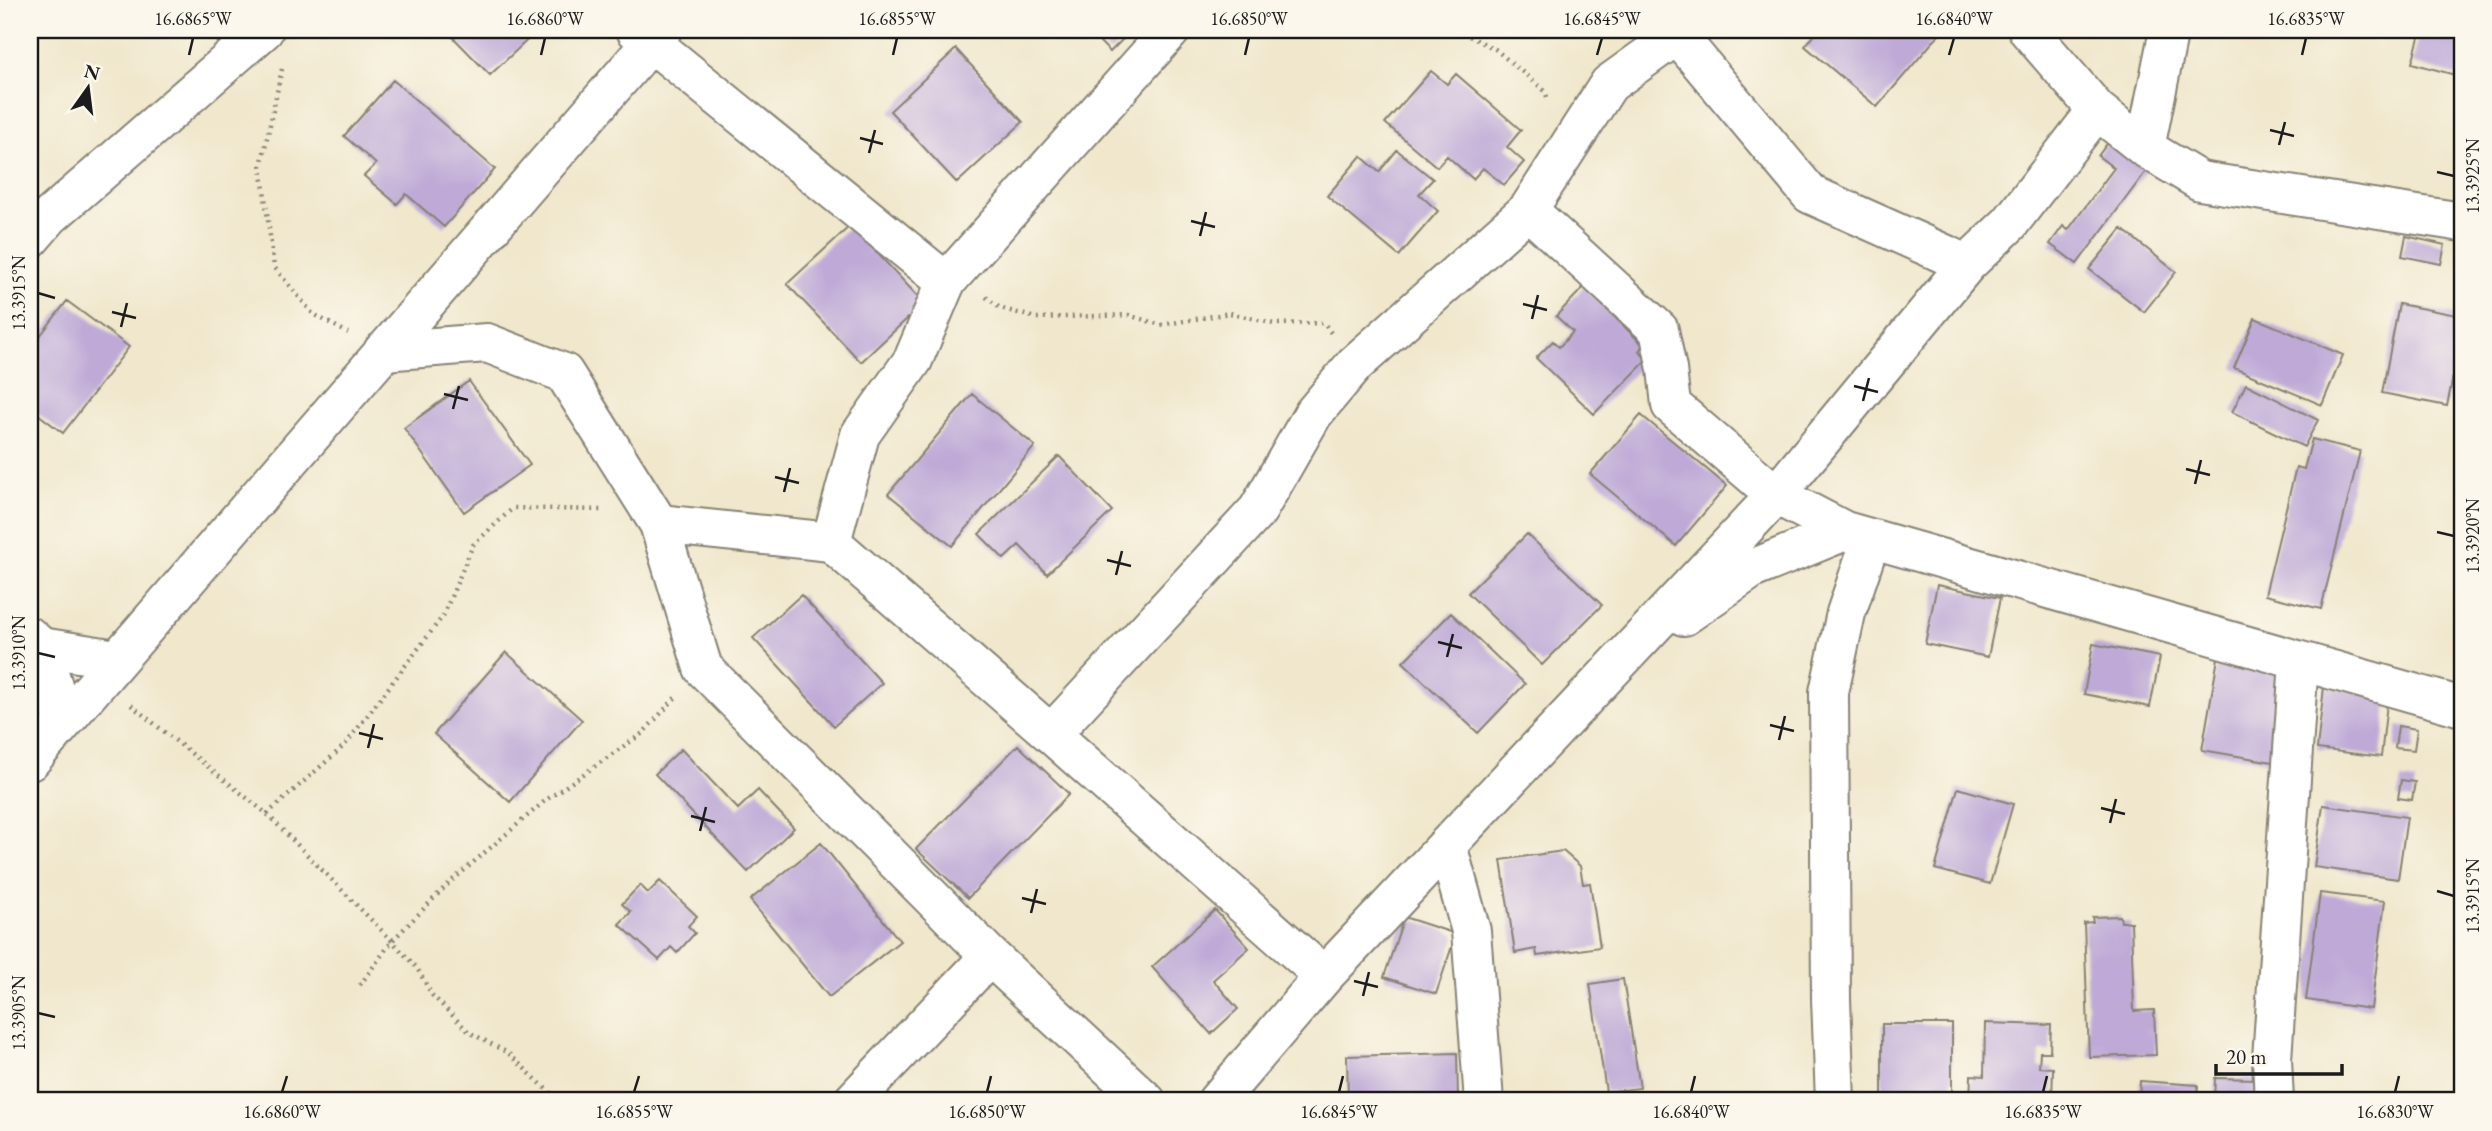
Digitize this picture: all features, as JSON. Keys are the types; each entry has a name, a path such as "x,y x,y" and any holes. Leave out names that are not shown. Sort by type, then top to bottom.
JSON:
{"street":[{"path":"831,542 860,435 913,360 951,277 1171,30"},
{"path":"2028,30 2097,110 2145,148 2200,181 2462,222"},
{"path":"2145,148 2169,30"},
{"path":"1051,734 1258,510 1314,414 1355,364 1528,210 1609,84 1679,32 1810,194 1967,264"},
{"path":"30,761 383,351 649,34 951,277"},
{"path":"30,239 48,217 275,43"},
{"path":"1217,1101 1324,976 1776,495 1967,264 2010,223 2097,110"},
{"path":"1528,210 1659,330 1671,405 1776,495 1858,535 2462,707"},
{"path":"383,351 487,343 564,373 655,518 703,668 990,956 1146,1101"},
{"path":"655,518 831,542 1324,976"},
{"path":"1623,657 1752,569 1858,535"},
{"path":"1835,1101 1831,999 1829,692 1846,613 1858,535"},
{"path":"35,642 108,669"},
{"path":"35,642 64,721"},
{"path":"2274,1101 2272,1059 2299,661"},
{"path":"1447,845 1471,931 1484,1101"},
{"path":"853,1101 990,956"}],"path":[{"path":"1457,30 1495,49 1545,91 1567,151"},
{"path":"275,43 261,166 274,267 313,314 383,351"},
{"path":"951,277 1000,308 1036,318 1128,316 1161,325 1230,313 1274,324 1324,323 1355,364"},
{"path":"267,814 345,745 443,616 473,545 513,508 655,518"},
{"path":"360,985 392,941 447,885 545,800 643,733 703,668"},
{"path":"108,669 267,814 417,968 432,995 468,1032 508,1053 559,1101"}],"building":[{"path":"207,30 233,30 219,43"},
{"path":"446,30 538,30 490,75"},
{"path":"1088,30 1132,30 1110,52"},
{"path":"1818,30 1943,30 1877,107 1805,46"},
{"path":"2421,30 2462,30 2462,77 2412,63"},
{"path":"956,49 1023,122 957,183 890,111"},
{"path":"1431,71 1447,84 1456,74 1521,130 1507,147 1524,162 1504,185 1483,168 1473,179 1447,156 1437,167 1385,123"},
{"path":"393,80 495,169 444,227 406,194 397,204 364,176 376,164 344,136"},
{"path":"2109,141 2147,170 2077,264 2050,244 2063,226 2068,230 2114,168 2098,156"},
{"path":"1397,150 1433,179 1419,194 1438,211 1399,256 1327,196 1361,156 1379,172"},
{"path":"851,225 924,303 861,362 787,284"},
{"path":"2122,229 2176,272 2144,312 2089,269"},
{"path":"2406,236 2445,245 2441,264 2402,256"},
{"path":"1584,287 1643,345 1639,351 1647,360 1594,414 1536,358 1553,341 1559,347 1573,332 1556,316"},
{"path":"67,301 129,347 63,433 30,408 30,349"},
{"path":"2399,304 2462,316 2462,332 2447,406 2382,393"},
{"path":"2255,318 2343,355 2322,405 2234,368"},
{"path":"469,381 530,465 464,512 404,428"},
{"path":"2246,384 2318,420 2304,447 2232,412"},
{"path":"972,394 1035,446 952,546 888,494"},
{"path":"1641,415 1727,486 1676,546 1590,474"},
{"path":"2312,439 2360,451 2321,609 2265,595 2296,467 2304,469"},
{"path":"1059,456 1112,511 1047,574 1019,545 1004,559 979,534"},
{"path":"1527,534 1602,605 1542,665 1468,593"},
{"path":"1937,585 2000,598 1988,657 1925,644"},
{"path":"801,595 882,683 834,726 753,638"},
{"path":"1451,613 1525,684 1478,733 1403,662"},
{"path":"2093,644 2160,657 2150,707 2084,694"},
{"path":"506,652 582,720 510,802 434,734"},
{"path":"2218,658 2289,670 2273,762 2202,750"},
{"path":"2324,687 2388,694 2381,757 2317,749"},
{"path":"2398,726 2417,729 2414,750 2395,748"},
{"path":"1018,745 1069,794 968,898 916,849"},
{"path":"681,749 738,809 758,790 794,828 748,872 655,774"},
{"path":"2401,780 2415,782 2412,800 2398,798"},
{"path":"1958,788 2013,804 1990,884 1935,869"},
{"path":"2323,805 2407,817 2398,879 2314,867"},
{"path":"821,843 900,941 829,997 750,900"},
{"path":"1563,851 1580,866 1583,884 1590,883 1600,947 1537,956 1536,949 1515,953 1501,860"},
{"path":"660,881 697,916 688,926 695,933 677,953 671,947 659,960 619,924 631,912 622,904 640,885 648,893"},
{"path":"2320,893 2385,901 2371,1009 2306,1000"},
{"path":"1215,910 1249,948 1213,980 1238,1009 1211,1034 1152,967"},
{"path":"2120,916 2121,922 2131,922 2134,1011 2154,1010 2156,1055 2089,1057 2084,923 2093,922 2092,917"},
{"path":"1404,917 1456,934 1436,994 1384,977"},
{"path":"1623,979 1640,1088 1606,1092 1590,984"},
{"path":"1985,1023 2051,1025 2050,1052 2040,1052 2039,1067 2053,1068 2052,1101 1970,1101 1971,1075 1984,1076"},
{"path":"1882,1024 1952,1024 1952,1101 1882,1101"},
{"path":"1457,1053 1458,1101 1348,1101 1347,1056"},
{"path":"2215,1078 2258,1079 2258,1101 2214,1101"},
{"path":"2140,1081 2198,1085 2197,1101 2139,1101"},
{"path":"1645,1097 1645,1101 1603,1101 1603,1099"}]}
